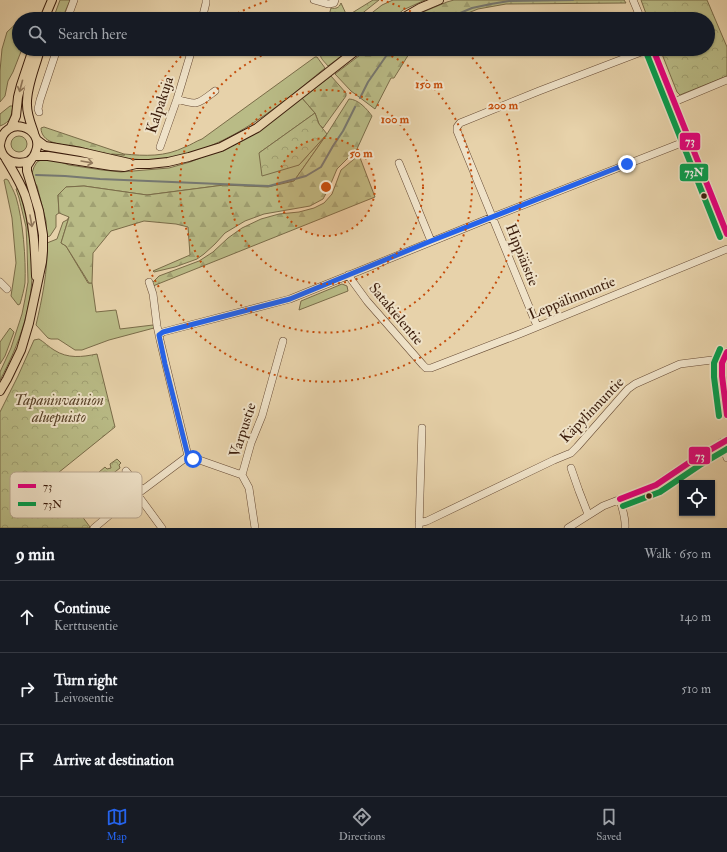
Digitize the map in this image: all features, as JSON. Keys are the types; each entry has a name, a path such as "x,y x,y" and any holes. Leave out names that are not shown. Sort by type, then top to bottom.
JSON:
{"main road":[{"path":"47,12 52,0"},
{"path":"49,12 52,0"},
{"path":"413,12 439,0"},
{"path":"31,56 18,97 16,116 2,136 0,146 2,153 17,177 28,207 35,248 37,287"},
{"path":"0,391 21,350 29,322 42,262 43,251 39,211 27,171 27,166 37,150 35,137 27,110 27,103 30,83 38,56"},
{"path":"6,159 19,163 25,162 32,158 48,156 124,167 189,157 221,147 256,128 349,56"},
{"path":"6,129 18,126 24,127 45,146 136,164"}],"street":[{"path":"70,12 74,0"},
{"path":"204,12 206,0"},
{"path":"314,0 332,4 335,0"},
{"path":"633,0 638,12"},
{"path":"38,112 40,100 55,56"},
{"name":"Kalpakuja","path":"160,147 190,56"},
{"name":"Hippiäistie","path":"537,326 457,131 457,127 460,123 631,56"},
{"path":"656,56 727,234"},
{"path":"674,102 727,80"},
{"path":"177,99 197,103 215,91"},
{"path":"159,335 163,332 290,299 431,241 689,140"},
{"path":"399,163 431,241"},
{"name":"Leppälinnuntie","path":"426,368 431,368 727,249"},
{"name":"Satakielentie","path":"348,275 384,322 426,368"},
{"path":"0,282 7,289"},
{"path":"149,282 165,364 188,456"},
{"name":"Varpustie","path":"254,528 249,488 242,475 251,443 262,416 283,341"},
{"path":"727,352 722,363 722,376 727,415"},
{"name":"Käpylinnuntie","path":"419,526 570,453 628,389 635,384 680,364 712,360 722,363"},
{"path":"419,526 422,428"},
{"path":"568,528 588,514 603,506 656,485 724,441 727,458"},
{"path":"188,456 242,475"},
{"path":"142,490 188,456"},
{"path":"571,468 588,514"},
{"path":"142,497 162,528"},
{"path":"620,499 625,517 625,528"},
{"path":"94,528 105,518"}],"green space":[{"path":"60,0 70,0 65,12 56,12"},
{"path":"373,0 379,0 364,12 354,12"},
{"path":"393,0 425,0 401,12 373,12 382,5"},
{"path":"454,0 624,0 626,3 506,4 478,9 470,12 423,12"},
{"path":"641,0 707,0 712,12 645,12"},
{"path":"341,3 345,12 330,12 331,8 337,8"},
{"path":"715,19 727,47 727,76 680,95 677,92 663,56 715,56"},
{"path":"12,27 12,56 19,56 8,81 5,96 0,102 2,49 7,32"},
{"path":"320,56 342,56 328,66"},
{"path":"359,56 408,56 394,78 391,78 375,109 351,91 335,74"},
{"path":"317,57 325,68 266,115 223,140 200,150 176,157 140,160 109,155 147,155 170,153 202,139"},
{"path":"331,76 346,93 346,96 323,128 319,124 315,113 302,98"},
{"path":"302,98 315,113 259,153 299,165 327,134 294,181 268,187 224,185 147,195 84,186 66,187 58,195 59,213 56,215 56,227 50,236 47,237 46,221 32,173 37,162 43,159 55,160 69,165 121,172 169,168 190,162 223,149 258,132"},
{"path":"349,99 359,103 372,116 357,149 337,169 323,199 310,206 264,214 245,221 225,233 215,244 197,259 175,267 154,272 153,271 190,255 188,227 176,224 144,221 111,231 93,253 92,283 89,283 66,246 61,243 69,217 59,213 58,195 66,187 84,186 147,195 224,185 268,187 294,181 327,134"},
{"path":"10,106 13,106 10,118 6,123 0,126 0,114"},
{"path":"315,113 319,124 327,134 299,165 262,176 259,153"},
{"path":"44,127 125,155 109,155 55,143 44,137 41,128"},
{"path":"16,136 22,136 27,141 25,150 22,152 16,152 11,147 11,141"},
{"path":"359,155 375,197 153,286 152,283 159,276 199,261 213,252 228,238 242,228 261,219 279,214 299,212 314,208 324,203 332,194 341,170"},
{"path":"4,180 8,180 16,197 24,240 25,283 20,304 18,305 11,296 16,263 12,218"},
{"path":"18,188 24,209 30,242 32,259 31,294 19,338 0,380 0,372 11,348 22,314 28,282 26,227 16,189"},
{"path":"69,217 61,243 66,246 88,283 92,283 96,312 116,310 120,329 153,325 154,328 109,340 82,350 75,350 58,339 48,338 36,325 46,274 47,243 57,239 63,222"},
{"path":"342,284 347,286 348,291 299,310 301,301"},
{"path":"10,328 14,332 5,356 0,364 0,342"},
{"name":"Tapaninvainion aluepuisto","path":"39,339 54,350 65,355 80,356 97,354 115,427 59,472 10,472 10,518 83,518 90,527 89,528 0,528 0,412 34,340"},
{"path":"117,459 121,463 119,465 120,468 115,472 99,472 105,467 107,469 111,468 110,464"}],"waterway":[{"path":"463,12 472,8 509,1 573,0"},
{"path":"360,98 368,82 386,56"},
{"path":"36,175 269,186 306,176 321,167 343,131 355,107"}],"transit line":[{"name":"73N","path":"648,56 720,237"},
{"name":"73","path":"656,56 727,234"},
{"name":"73N","path":"719,416 714,377 714,363 720,349"},
{"name":"73","path":"727,352 722,363 722,376 727,415"},
{"name":"73","path":"620,499 656,485 696,458 727,440"},
{"name":"73N","path":"623,506 660,492 727,449"}],"route":[{"path":"193,459 188,456 165,364 159,335 163,332 290,299 431,241 627,164"}]}
